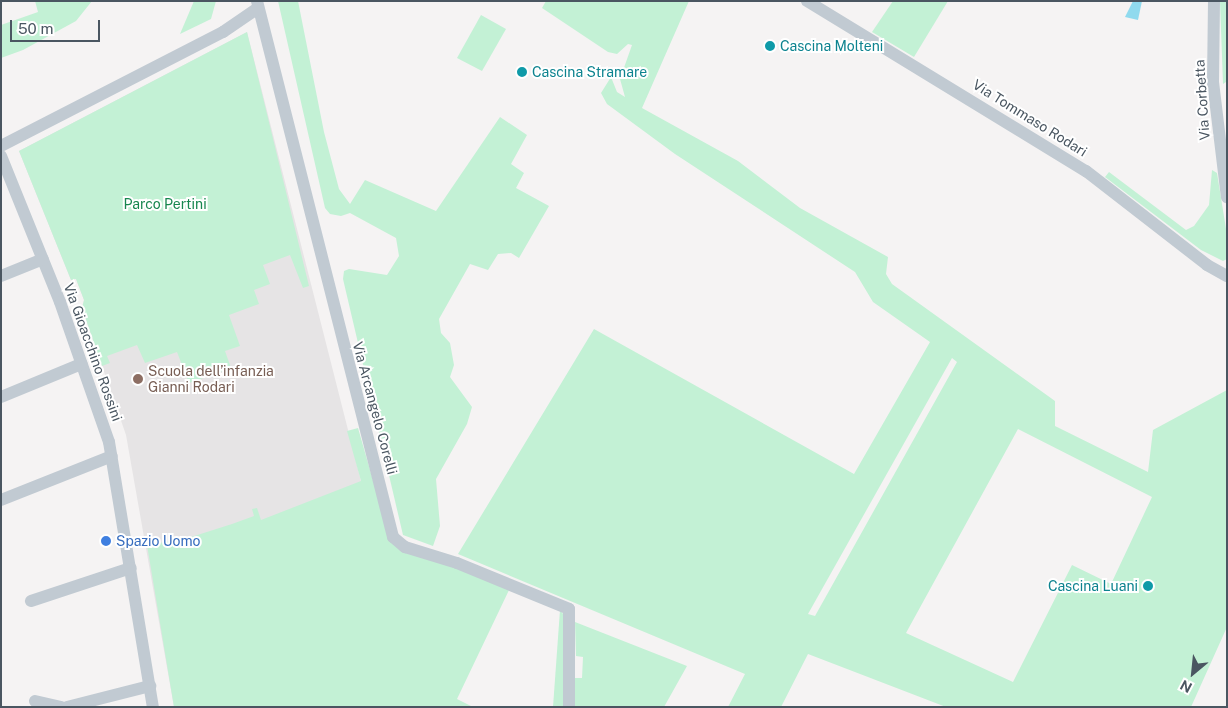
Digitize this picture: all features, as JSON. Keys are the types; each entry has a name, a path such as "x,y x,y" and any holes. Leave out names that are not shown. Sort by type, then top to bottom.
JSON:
{"street":[{"name":"Via Tommaso Rodari","path":"807,1 829,6 1086,171 1207,265 1227,276"},
{"name":"Via Corbetta","path":"1214,1 1213,82 1227,196"},
{"path":"1,146 223,32 258,4"},
{"name":"Via Arcangelo Corelli","path":"258,4 393,536 405,548 457,562 568,609 569,707"},
{"name":"Via Gioacchino Rossini","path":"1,156 43,259 112,456 154,707"},
{"path":"1,276 43,259"},
{"path":"1,397 81,364"},
{"path":"1,500 112,456"},
{"path":"31,602 131,568"},
{"path":"68,707 150,686"},
{"path":"34,701 61,707"}],"shaded area":[{"path":"247,32 361,481 392,707 174,707 126,435 82,308 84,300 76,279 71,280 19,151"}],"green space":[{"path":"35,1 92,1 76,21 23,50 1,58 1,25 38,12"},
{"path":"194,1 216,1 211,19 180,34"},
{"path":"278,1 298,1 324,132 339,189 350,204 365,180 436,211 500,117 527,135 511,164 524,173 516,188 549,206 519,258 511,253 498,254 488,270 470,264 439,319 441,333 450,343 454,365 450,377 472,407 467,424 436,479 440,526 433,546 403,535 343,279 344,271 349,269 387,275 399,256 396,238 350,213 341,216 330,214 325,208"},
{"path":"546,1 689,1 642,108 738,161 800,208 888,257 886,274 892,284 1055,401 1055,426 1148,472 1153,430 1227,390 1227,627 1191,707 946,707 808,654 781,707 728,707 745,674 458,554 594,329 854,474 930,342 873,302 855,272 675,154 607,104 601,93 611,77 617,92 625,97 620,79 632,45 628,44 617,54 608,52 542,8","holes":["952,358 957,362 815,616 808,614","1018,429 1152,497 1111,584 1072,565 1013,682 906,633"]},
{"path":"893,1 948,1 914,57 872,32"},
{"path":"1220,1 1227,1 1227,71 1226,82 1223,84"},
{"path":"481,15 506,29 482,71 457,58"},
{"name":"Parco Pertini","path":"247,32 309,286 303,288 290,255 263,265 270,284 254,290 259,304 229,315 240,346 225,351 231,368 189,383 177,352 145,363 137,345 107,356 110,363 102,366 82,308 84,300 76,279 71,280 19,151"},
{"path":"1212,170 1217,173 1227,235 1227,259 1223,261 1201,250 1105,177 1109,172 1186,230 1194,226 1209,205"},
{"path":"358,428 387,529 405,547 511,586 457,699 473,707 174,707 147,545 188,538 232,524 254,516 252,509 257,508 261,520 361,481 347,431"},
{"path":"560,610 564,615 566,707 553,707"},
{"path":"575,622 687,666 664,707 574,707 575,678 582,678 583,657 576,656"}],"water":[{"path":"1133,1 1142,1 1138,20 1125,17"}],"place":[{"name":"Cascina Molteni","path":"770,46"},
{"name":"Cascina Stramare","path":"522,72"},
{"name":"Scuola dell’infanzia Gianni Rodari","path":"138,379"},
{"name":"Spazio Uomo","path":"106,541"},
{"name":"Cascina Luani","path":"1148,586"}]}
